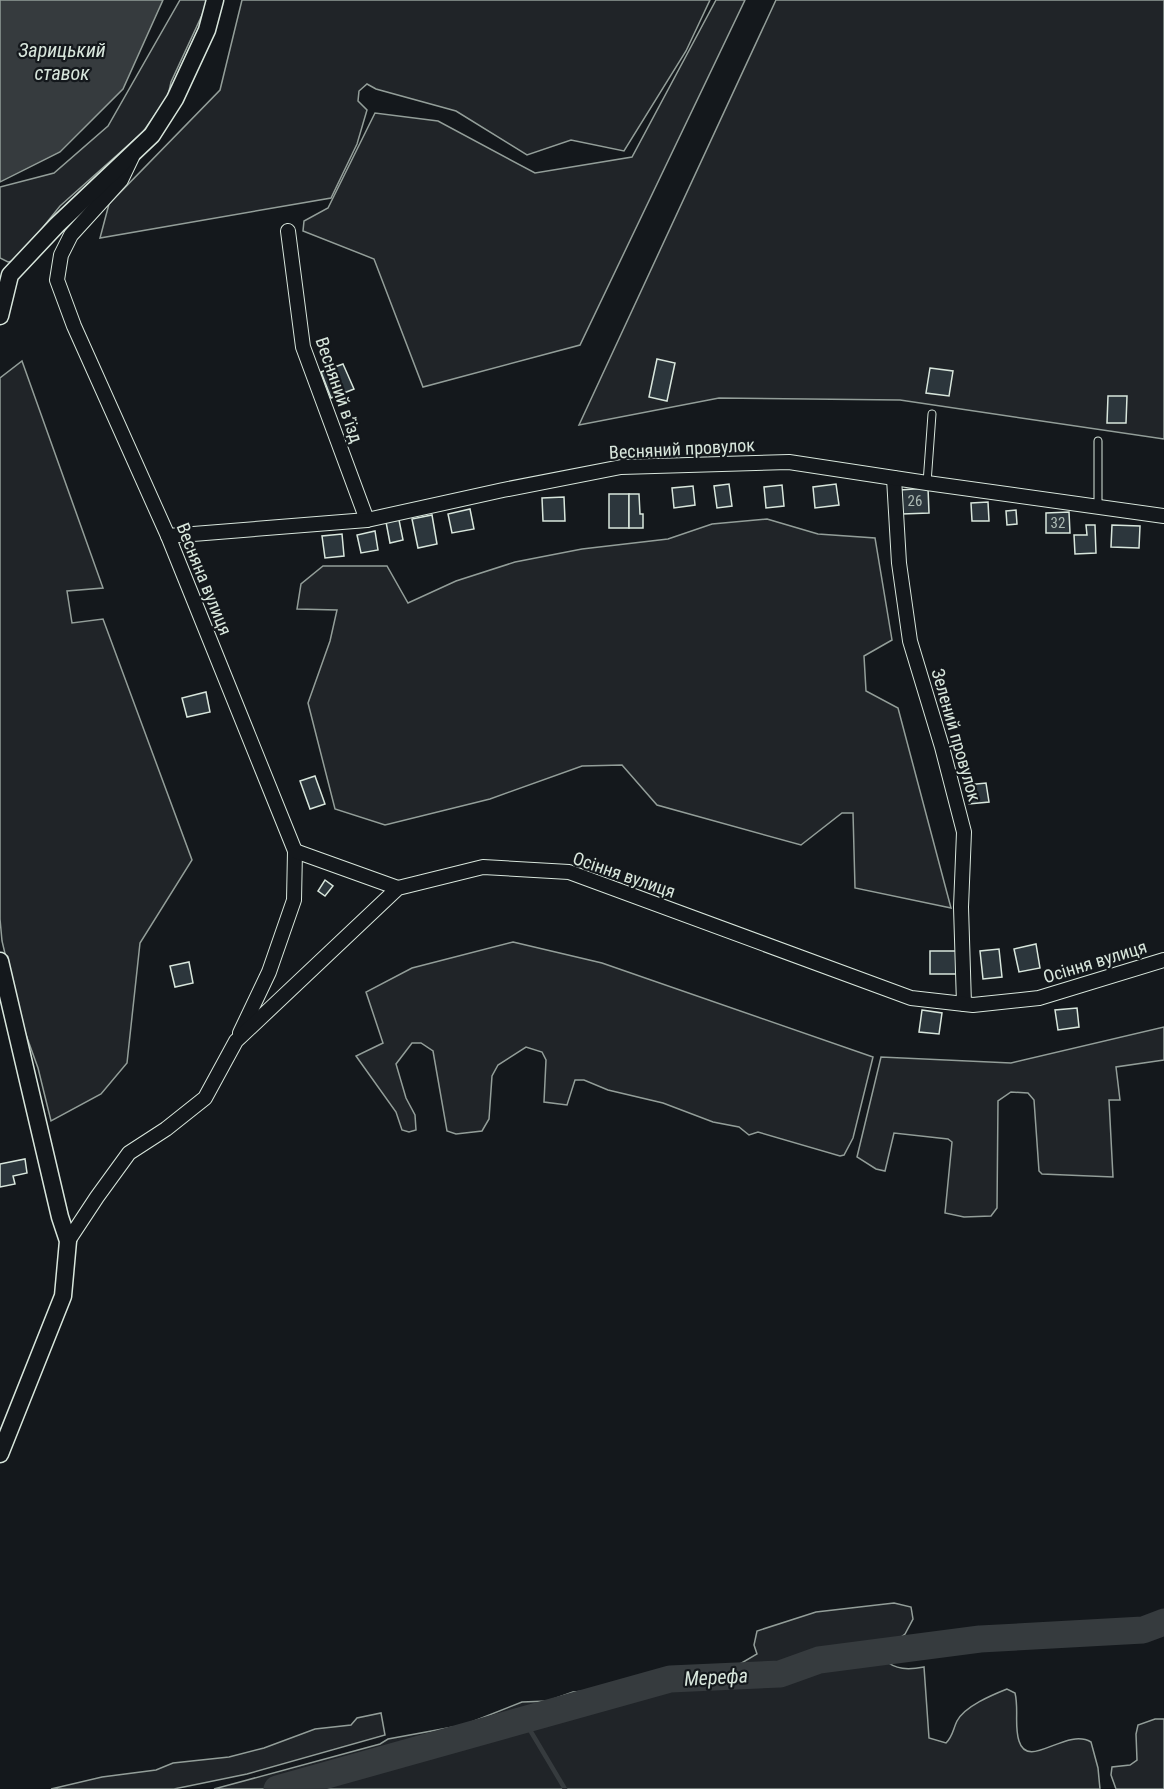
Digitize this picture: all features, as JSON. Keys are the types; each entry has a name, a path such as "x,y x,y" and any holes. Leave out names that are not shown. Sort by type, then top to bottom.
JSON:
{"street":[{"path":"0,316 5,272 152,135 175,99 207,30 215,0"},
{"name":"Весняна вулиця","path":"135,150 121,180 71,235 61,255 57,280 74,326 168,536 295,851 294,900 269,972 236,1041"},
{"name":"Весняний в’їзд","path":"288,231 303,347 367,520"},
{"name":"Весняний провулок","path":"168,536 367,520 621,467 789,462 1164,516"},
{"name":"Зелений провулок","path":"894,478 899,563 910,641 942,747 964,832 961,907 964,1004"},
{"path":"295,851 398,888"},
{"name":"Осіння вулиця","path":"68,1241 129,1153 166,1129 204,1098 236,1041 398,888 483,867 569,872 911,998 973,1005 1039,998 1164,960"},
{"path":"0,961 60,1217 68,1241 63,1296 0,1454"}],"lane":[{"path":"927,483 932,414"},
{"path":"1098,441 1098,507"}],"shaded area":[{"path":"180,0 209,0 171,82 168,96 143,132 60,206 13,261 8,262 0,258 0,187 54,173 108,126"},
{"path":"242,0 710,0 686,51 624,151 571,140 527,155 456,111 376,89 367,84 359,91 358,101 367,110 357,144 331,198 100,238 109,204 220,90"},
{"path":"716,0 745,0 580,345 423,387 374,259 303,231 304,221 328,208 375,113 438,121 535,173 632,157"},
{"path":"776,0 1164,0 1164,439 900,400 719,398 579,425"},
{"path":"22,361 103,588 67,591 72,623 103,619 192,860 140,943 127,1063 101,1094 51,1121 38,1068 21,1021 2,941 0,919 0,378"},
{"path":"767,519 818,534 875,538 892,640 864,656 866,691 898,708 951,908 855,888 853,813 842,813 801,845 657,805 622,765 582,766 490,799 385,825 335,809 308,703 330,641 337,610 297,609 301,584 323,566 387,566 408,603 456,581 515,562 582,549 668,539 712,524"},
{"path":"513,942 602,963 873,1057 853,1138 844,1155 840,1156 758,1132 749,1135 739,1127 713,1122 663,1103 608,1090 584,1080 575,1080 567,1105 544,1102 546,1060 542,1052 526,1047 498,1065 492,1076 489,1119 482,1131 456,1134 447,1131 433,1051 421,1043 412,1043 396,1064 406,1098 415,1115 416,1130 409,1132 402,1130 396,1112 356,1056 383,1043 366,992 412,968"},
{"path":"1164,1027 1164,1060 1116,1067 1120,1100 1109,1100 1113,1177 1042,1174 1039,1171 1034,1100 1028,1093 1011,1092 998,1101 997,1208 991,1216 964,1217 945,1213 952,1142 948,1139 894,1133 885,1171 876,1169 857,1157 881,1057 1011,1063"},
{"path":"894,1603 911,1607 913,1619 905,1634 884,1650 883,1659 902,1668 924,1667 929,1738 946,1743 957,1721 966,1711 1007,1689 1015,1693 1018,1735 1024,1749 1031,1752 1039,1751 1070,1740 1081,1739 1091,1742 1098,1768 1100,1789 214,1789 380,1744 388,1739 464,1725 522,1702 548,1701 573,1692 626,1688 640,1678 728,1671 757,1654 754,1645 757,1631 816,1612"},
{"path":"381,1713 385,1735 247,1774 174,1789 51,1789 102,1777 156,1770 173,1763 229,1757 264,1748 315,1729 351,1725 357,1718"},
{"path":"1155,1719 1164,1719 1164,1789 1116,1789 1111,1775 1112,1767 1130,1765 1137,1760 1138,1725"}],"water":[{"name":"Зарицький ставок","path":"0,0 163,0 123,89 60,152 0,182"}],"building":[{"path":"657,359 675,363 667,401 649,397"},
{"path":"343,364 354,389 331,398 321,372"},
{"path":"930,368 953,371 949,396 926,393"},
{"path":"1108,396 1127,396 1126,423 1107,423"},
{"path":"729,484 732,506 717,508 714,486"},
{"path":"836,484 839,505 815,508 813,487"},
{"path":"782,485 784,506 766,508 764,487"},
{"path":"693,486 695,505 674,508 672,488"},
{"path":"928,488 929,513 902,514 900,490"},
{"path":"609,494 629,494 629,528 609,528"},
{"path":"629,494 639,494 643,528 629,528"},
{"path":"564,497 565,521 543,521 542,498"},
{"path":"988,502 989,521 972,521 971,503"},
{"path":"470,509 474,529 452,533 448,514"},
{"path":"1016,510 1017,524 1007,525 1006,511"},
{"path":"1069,512 1070,533 1046,533 1046,513"},
{"path":"432,515 437,544 418,548 412,519"},
{"path":"399,520 403,540 390,543 386,522"},
{"path":"1086,525 1095,525 1096,553 1075,554 1074,535 1087,535"},
{"path":"1112,525 1140,526 1139,548 1111,547"},
{"path":"375,531 378,550 361,553 357,535"},
{"path":"342,534 344,556 325,558 322,536"},
{"path":"206,692 210,712 187,717 182,698"},
{"path":"315,776 325,804 310,809 300,781"},
{"path":"986,783 989,802 969,804 967,785"},
{"path":"325,880 333,886 325,896 318,891"},
{"path":"1036,944 1040,968 1019,972 1014,949"},
{"path":"999,949 1002,977 983,979 980,951"},
{"path":"930,951 959,951 959,974 930,974"},
{"path":"189,962 193,983 175,987 170,966"},
{"path":"1077,1008 1079,1027 1058,1030 1055,1010"},
{"path":"922,1010 942,1013 939,1034 919,1032"},
{"path":"25,1159 27,1173 13,1176 15,1184 0,1187 0,1164"}],"waterway":[{"name":"Мерефа","path":"277,1789 670,1679 780,1674 819,1660 980,1639 1143,1630 1164,1622"},
{"path":"524,1720 565,1789"}]}
